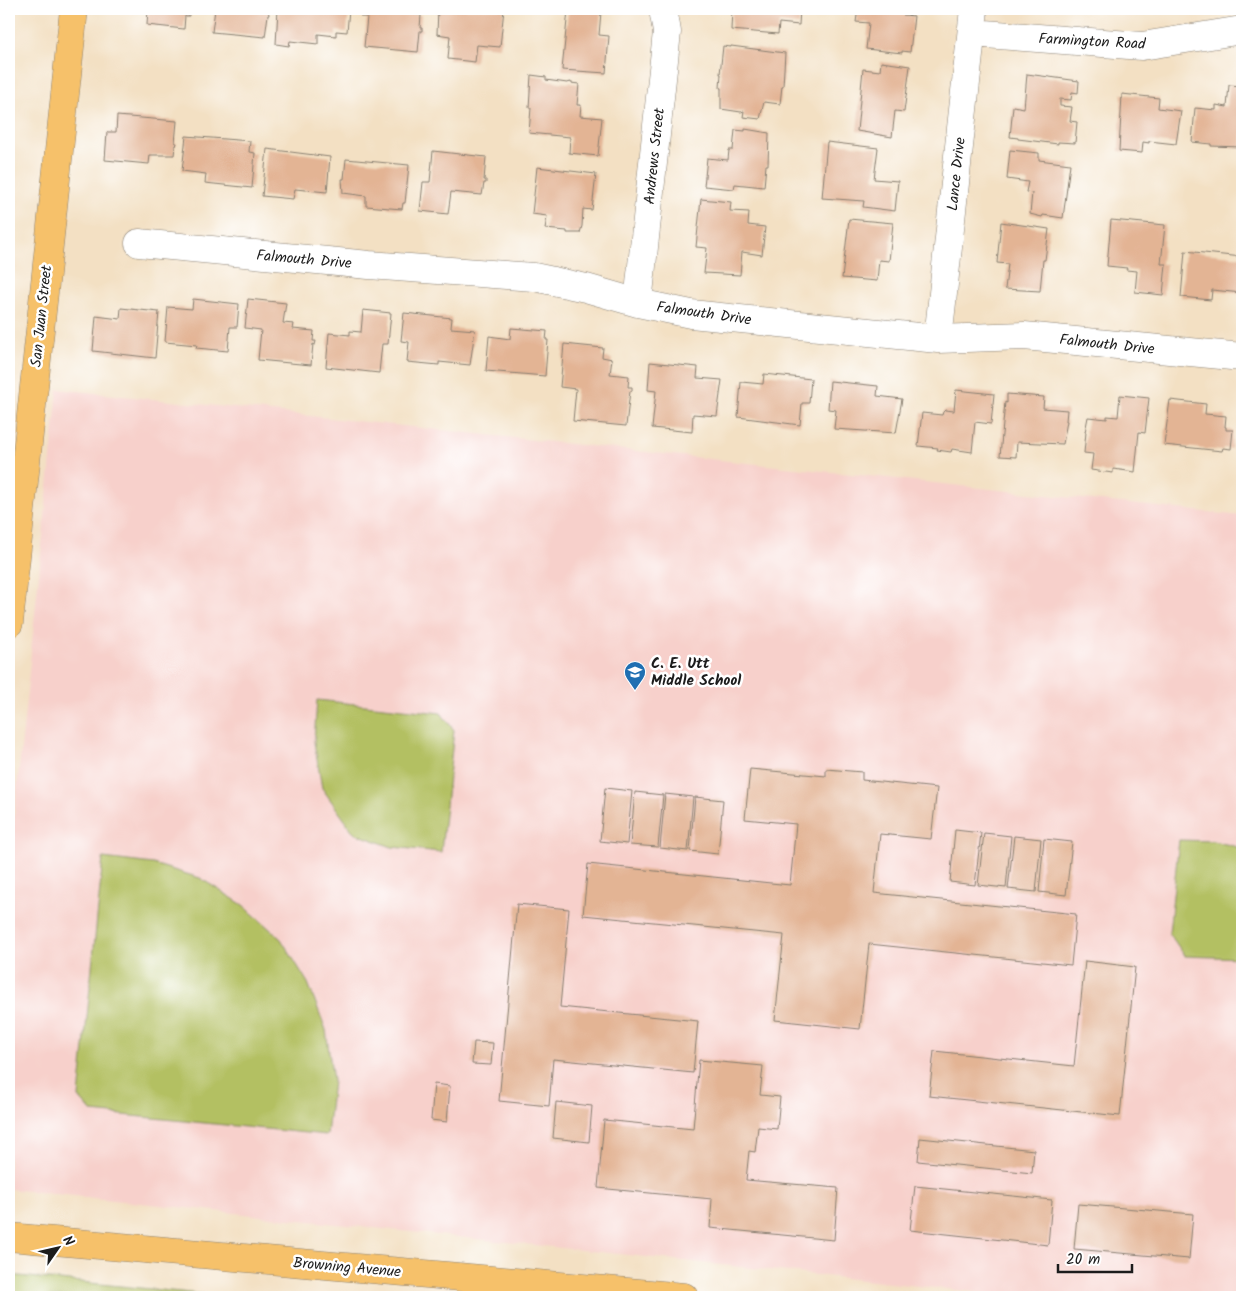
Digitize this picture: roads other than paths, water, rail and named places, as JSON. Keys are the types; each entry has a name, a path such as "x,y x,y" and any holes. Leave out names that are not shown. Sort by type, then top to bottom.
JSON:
{"main road":[{"name":"San Juan Street","path":"9,623 74,9"},
{"name":"Browning Avenue","path":"9,1237 684,1297"}],"street":[{"name":"Andrews Street","path":"638,303 668,32 664,9"},
{"name":"Farmington Road","path":"973,21 1142,46 1242,30"},
{"name":"Lance Drive","path":"938,339 973,21"},
{"name":"Falmouth Drive","path":"139,243 370,265 534,277 691,314 938,339 1024,336 1242,358"}],"place":[{"name":"C. E. Utt Middle School","path":"635,691"}]}
